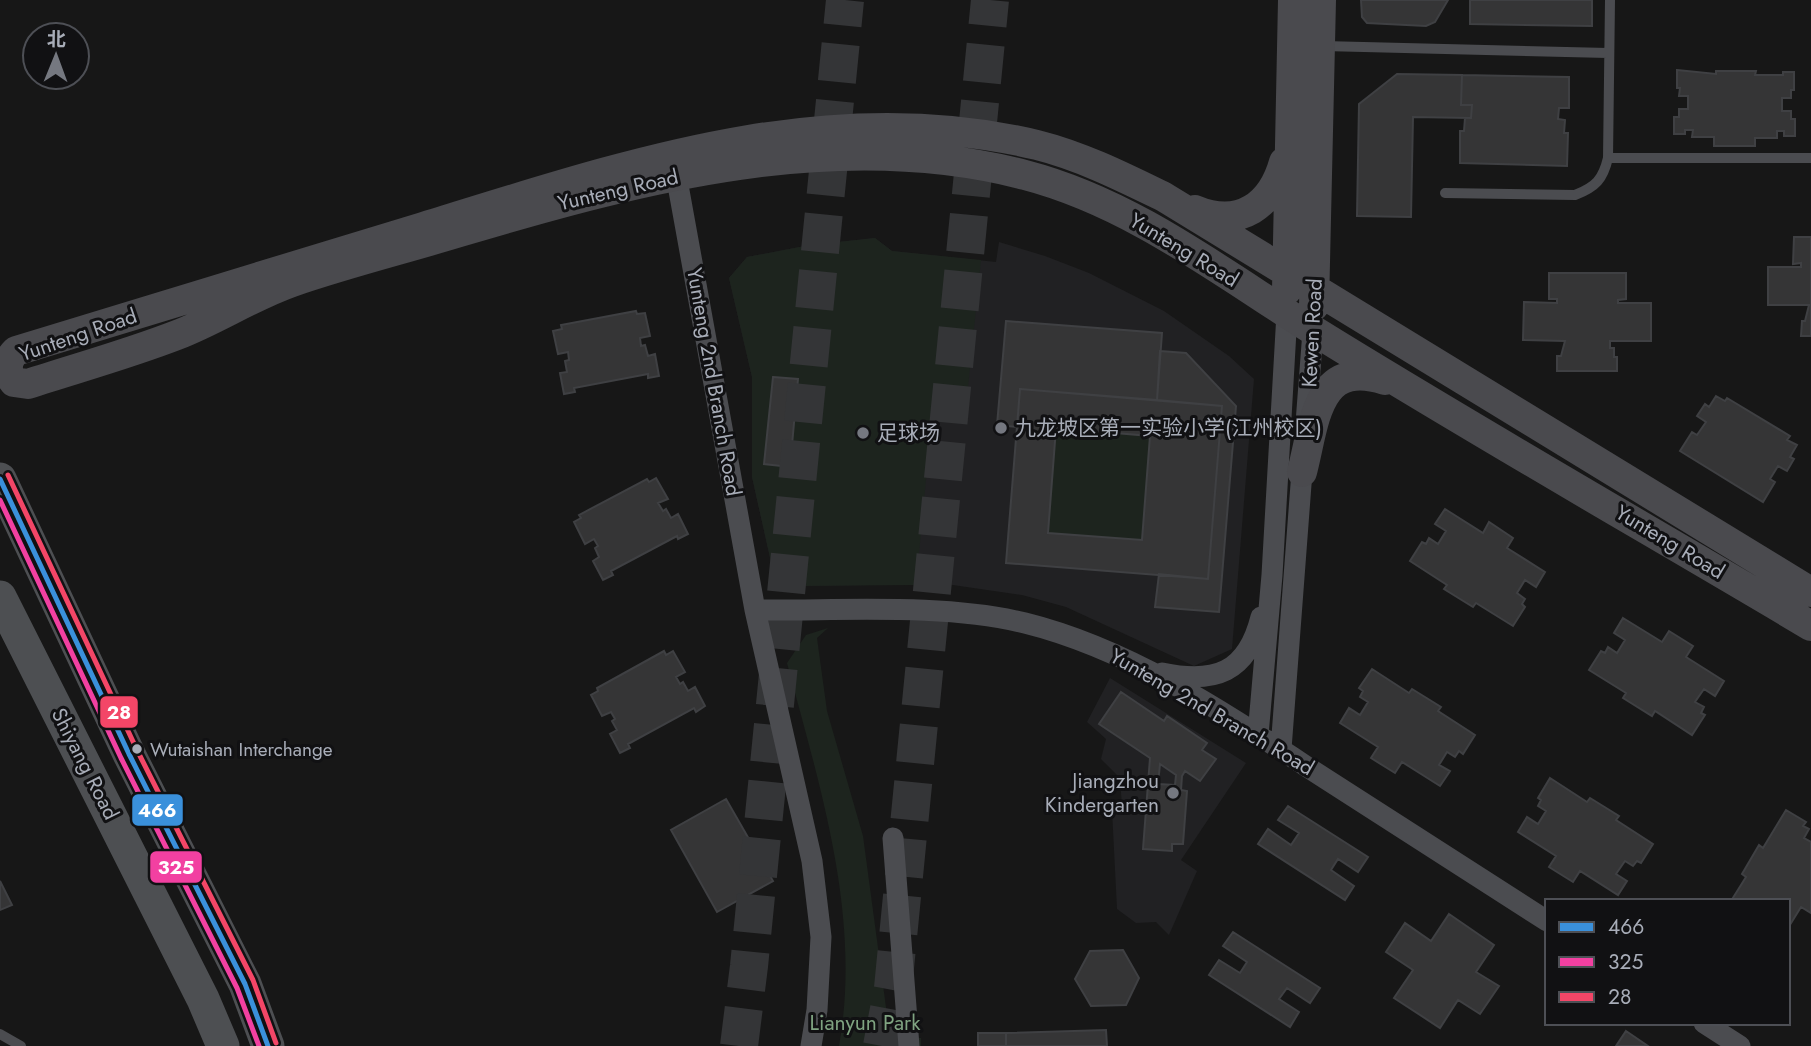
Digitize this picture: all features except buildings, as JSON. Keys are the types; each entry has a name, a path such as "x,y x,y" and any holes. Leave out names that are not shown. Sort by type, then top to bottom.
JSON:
{"main road":[{"name":"Shiyang Road","path":"0,480 129,754 245,984 268,1046"},
{"name":"Shiyang Road","path":"0,597 204,999 223,1046"}],"street":[{"name":"Kewen Road","path":"1258,735 1272,575 1287,313 1293,0"},
{"name":"Kewen Road","path":"1281,749 1313,331 1321,0"},
{"name":"Yunteng Road","path":"1811,592 1164,197 1081,159 1038,145 938,130 877,126 807,130 674,165 592,193 294,281 176,336 28,384 14,382 7,370 8,362 16,351 586,177 674,165 750,164 879,155 937,159 1027,175 1073,190 1132,217 1313,331 1811,626"},
{"path":"1164,197 1205,214 1235,215 1248,211 1273,192 1290,138"},
{"name":"Yunteng 2nd Branch Road","path":"674,165 755,610 812,861 817,899 820,974 811,1046"},
{"path":"1302,472 1321,402 1335,381 1346,376 1369,375 1407,387"},
{"path":"1145,669 1187,678 1205,677 1237,664 1257,633 1272,575"},
{"name":"Yunteng 2nd Branch Road","path":"755,610 954,612 988,616 1065,635 1145,669 1258,735 1545,920"},
{"path":"892,838 909,1046"},
{"path":"1707,1025 1740,1046"}],"lane":[{"path":"1445,193 1575,195 1594,188 1604,174 1608,158 1609,0"},
{"path":"1320,46 1608,53"},
{"path":"1608,158 1811,158"},
{"path":"0,1034 21,1046"}],"shaded area":[{"name":"九龙坡区第一实验小学(江州校区)","path":"875,238 892,251 996,262 999,242 1045,256 1089,273 1164,311 1229,356 1254,379 1232,649 1194,666 1066,607 1022,595 946,584 795,586 773,571 752,477 752,377 729,278 747,257 810,245"},
{"name":"Jiangzhou Kindergarten","path":"1110,678 1246,763 1181,860 1197,871 1169,935 1156,922 1136,923 1117,909 1112,810 1122,807 1120,778 1101,759 1106,739 1087,722"}],"green space":[{"path":"875,238 892,251 981,260 967,397 934,395 916,585 795,586 773,571 752,477 752,377 729,278 747,257 810,245","holes":["773,377 798,379 789,467 764,464"]},
{"path":"1056,428 1150,436 1142,540 1048,533"},
{"name":"Lianyun Park","path":"828,628 817,638 827,711 863,836 890,1037 921,1038 921,1046 839,1046 845,997 841,901 824,805 787,663 806,635"}],"tunnel":[{"path":"739,1046 845,0"},
{"path":"882,1046 893,988 990,0"}],"transit line":[{"name":"28","path":"8,475 137,750 253,980 276,1043"},
{"name":"466","path":"0,479 129,754 245,984 268,1046"},
{"name":"325","path":"0,500 121,758 237,988 259,1046"}],"place":[{"name":"九龙坡区第一实验小学(江州校区)","path":"1001,428"},
{"name":"足球场","path":"863,433"},
{"name":"Wutaishan Interchange","path":"137,749"},
{"name":"Jiangzhou Kindergarten","path":"1173,793"}]}
